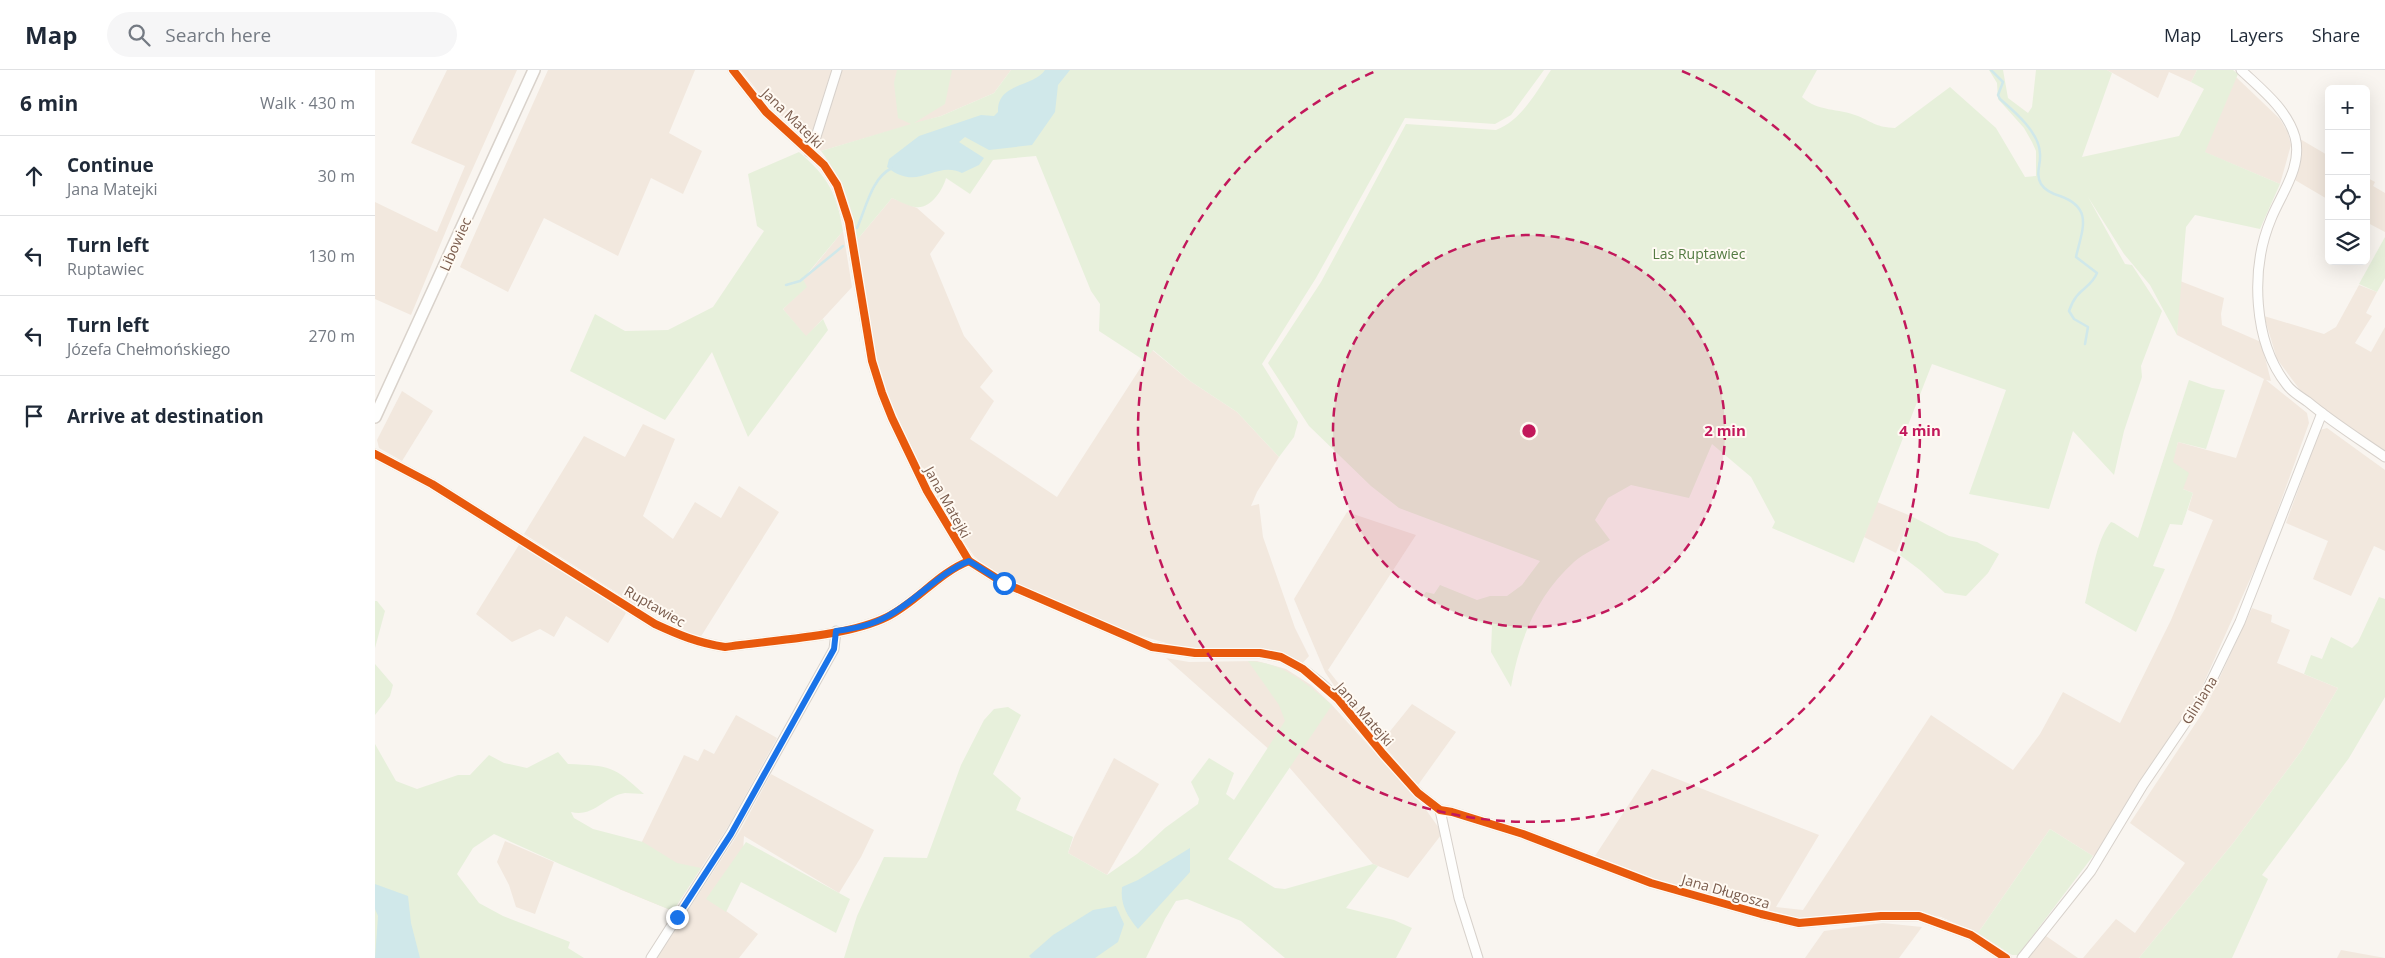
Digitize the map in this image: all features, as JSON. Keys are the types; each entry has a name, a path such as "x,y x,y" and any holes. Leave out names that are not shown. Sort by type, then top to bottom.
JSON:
{"street":[{"name":"Libowiec","path":"375,417 533,70"},
{"name":"Jana Matejki","path":"733,70 766,112 824,165 841,193 849,222 872,361 892,418 927,491 969,561 1004,583 1152,647 1195,653 1260,653 1281,657 1303,669 1338,699 1418,793 1440,810"},
{"path":"809,152 815,140 837,70"},
{"path":"2241,70 2272,100 2286,118 2295,137 2297,151 2290,180 2270,221 2262,246 2258,307 2262,334 2272,361 2288,387 2385,457"},
{"name":"Gliniana","path":"2022,958 2091,871 2148,777 2205,694 2240,622 2322,413"},
{"name":"Ruptawiec","path":"375,454 432,484 655,624 693,642 725,647 849,630 887,617 954,568 969,561"},
{"path":"651,958 731,834 834,649 836,631"},
{"path":"1440,810 1459,898 1478,958"},
{"name":"Jana Długosza","path":"1440,810 1523,834 1651,883 1761,914 1799,923 1881,916 1919,916 1971,935 2006,958"}],"shaded area":[{"path":"447,70 517,70 460,197 411,315 375,299 375,202 437,232 465,166 411,143"},
{"path":"548,70 695,70 669,133 702,151 683,194 651,178 618,256 544,218 508,292 460,267"},
{"path":"741,70 1011,70 994,93 941,116 821,151 768,104"},
{"path":"2107,70 2197,70 2191,82 2169,72 2158,98"},
{"path":"2236,77 2280,119 2288,133 2291,145 2280,184 2204,152"},
{"path":"2300,139 2325,154 2325,198 2295,180 2302,155"},
{"path":"2370,179 2375,182 2373,186 2385,193 2385,232 2370,224"},
{"path":"892,198 917,208 945,233 930,254 964,336 993,371 980,387 994,401 970,439 1057,497 1152,350 1190,381 1237,412 1279,457 1257,492 1251,506 1259,504 1263,537 1295,628 1309,656 1301,665 1268,649 1190,650 1135,634 995,574 974,556 949,520 906,436 890,399 876,357 857,240"},
{"path":"843,231 852,287 806,337 783,309 806,287 803,280"},
{"path":"2180,281 2224,298 2221,314 2222,325 2261,342 2271,381 2266,380 2307,413 2309,423 2264,548 2201,689 2098,852 2093,856 2050,829 1978,933 1941,917 1908,911 1881,910 1823,919 1795,918 1657,880 1595,856 1652,769 1819,835 1776,907 1803,910 1931,715 2013,770 2040,734 2063,692 2120,723 2171,620 2213,520 2188,510 2193,493 2183,489 2172,462 2178,442 2236,458 2264,379 2177,335"},
{"path":"2359,285 2377,292 2366,313 2372,316 2355,343 2371,352 2385,327 2385,456 2300,390 2277,359 2264,316 2324,334 2336,327"},
{"path":"402,391 433,411 402,461 379,448 377,440"},
{"path":"643,424 675,439 643,516 673,539 695,502 721,518 739,486 779,512 700,638 633,603 524,534 584,436 625,457"},
{"path":"2327,428 2385,470 2385,551 2374,546 2351,596 2313,579 2328,541 2286,523 2320,430"},
{"path":"1877,502 1911,516 1896,553 1864,537"},
{"path":"1347,512 1416,535 1328,670 1383,740 1412,704 1456,732 1418,785 1341,696 1325,672 1294,599"},
{"path":"522,540 626,613 608,643 566,616 554,637 540,629 512,642 476,614"},
{"path":"2252,608 2272,615 2271,622 2290,630 2277,663 2338,688 2302,750 2234,842 2139,958 2083,958 2116,919 2135,933 2185,863 2130,823 2205,709"},
{"path":"1166,658 1189,662 1257,661 1286,669 1311,685 1332,705 1424,807 1439,828 1441,835 1408,878 1373,864 1289,767"},
{"path":"736,715 777,738 729,825 673,911 619,889 684,755 698,761 704,749 714,754"},
{"path":"1114,758 1159,784 1107,875 1068,853 1074,837"},
{"path":"771,774 874,830 861,857 839,893 744,836 741,881 726,911 758,934 739,958 657,958 740,831"},
{"path":"505,841 554,862 535,914 516,907 509,885 497,862"},
{"path":"1883,923 1922,927 1899,958 1805,958 1824,931"},
{"path":"2046,936 2078,958 2028,958"},
{"path":"2341,950 2385,958 2337,958"}],"green space":[{"path":"897,70 952,70 945,104 914,123 941,116 994,93 1011,70 1544,70 1511,115 1495,124 1405,118 1316,278 1262,364 1298,422 1294,437 1279,457 1237,412 1190,381 1153,350 1145,361 1099,331 1100,304 1091,291 1036,156 993,160 970,194 946,178 935,198 921,207 906,205 892,198 857,240 852,213 845,192 836,173 821,151 911,124 898,118 894,83"},
{"name":"Las Ruptawiec","path":"1551,70 1817,70 1802,97 1808,102 1858,116 1879,126 1895,128 1950,87 1996,128 2025,177 2036,176 2036,151 2024,128 1998,99 1997,83 1989,70 2003,70 2008,98 2028,113 2032,107 2036,70 2107,70 2112,73 2082,157 2179,136 2204,89 2191,82 2197,70 2233,70 2238,74 2205,152 2280,184 2260,229 2195,215 2186,227 2177,335 2150,285 2124,254 2088,197 2125,264 2132,265 2162,311 2141,366 2142,377 2124,431 2114,475 2073,431 2049,509 1969,494 2006,390 1932,364 1854,563 1772,528 1775,522 1751,477 1712,444 1689,498 1631,485 1608,498 1595,520 1610,540 1574,562 1550,589 1540,604 1525,635 1514,669 1511,687 1491,652 1492,626 1469,619 1423,596 1426,592 1434,594 1440,585 1477,600 1490,596 1507,596 1522,585 1540,561 1399,508 1371,486 1309,426 1268,363 1321,282 1406,124 1496,130 1513,120 1521,112"},
{"path":"799,152 817,170 830,187 838,206 843,231 803,279 807,287 783,309 806,336 823,319 828,330 748,437 712,352 665,420 570,371 595,314 625,331 668,330 713,307 764,231 757,226 748,174"},
{"path":"2385,237 2385,278 2377,292 2359,284"},
{"path":"2189,380 2212,388 2225,390 2206,449 2178,442 2173,462 2189,473 2183,489 2193,493 2182,525 2170,524 2153,566 2165,569 2136,632 2085,603 2101,539 2111,522 2138,538"},
{"path":"1911,516 1949,536 1977,542 1999,554 1988,573 1966,596 1945,593 1900,555"},
{"path":"2379,597 2385,599 2385,697 2349,758 2262,875 2268,879 2232,958 2139,958 2234,842 2302,750 2338,688 2304,674 2311,655 2322,659 2331,637 2352,648 2358,642"},
{"path":"375,601 385,611 375,648"},
{"path":"1248,661 1261,662 1283,670 1303,682 1332,705 1228,859 1275,888 1285,889 1373,864 1378,866 1346,908 1394,920 1412,928 1396,958 1285,958 1241,921 1187,899 1176,901 1146,958 844,958 857,916 884,857 927,858 961,765 984,720 994,709 1008,707 1021,715 993,774 1021,798 1016,810 1073,837 1068,853 1107,875 1137,854 1165,828 1198,804 1199,799 1191,782 1209,758 1234,773 1226,794 1234,800 1285,721 1279,705"},
{"path":"375,664 393,685 390,696 375,715"},
{"path":"375,744 396,781 417,789 458,775 470,775 489,755 504,763 527,768 558,752 568,764 594,765 610,769 625,777 644,794 625,793 618,795 586,812 571,812 574,818 593,829 643,842 677,863 701,868 673,911 562,865 494,834 473,848 457,874 479,903 503,916 570,942 568,948 584,958 375,958"},
{"path":"2050,829 2093,856 2018,955 2012,955 1978,933"},
{"path":"746,842 850,899 836,933 741,882 726,912 706,899"}],"water":[{"path":"1045,70 1070,70 1058,85 1055,112 1032,145 989,150 965,137 959,142 984,158 979,165 962,173 943,170 917,177 908,177 898,174 887,167 889,159 919,136 981,115 994,116 998,112 999,102 1003,95 1009,90 1039,76"},
{"path":"1190,848 1190,872 1138,929 1125,910 1122,899 1122,887 1138,880"},
{"path":"375,884 408,896 411,923 420,958 375,958 378,916 375,909"},
{"path":"1116,906 1124,924 1118,942 1095,958 1031,958 1029,956 1053,935 1093,910"}],"waterway":[{"path":"1991,70 2003,82 1998,95 2000,99 2025,123 2036,138 2040,154 2038,173 2041,184 2049,191 2071,201 2082,213 2083,229 2076,257 2097,273 2091,283 2076,297 2069,311 2074,319 2088,327 2085,344"},
{"path":"857,228 874,186 892,168"},
{"path":"786,285 800,281 843,246"}],"cycle path":[{"path":"733,70 766,112 824,165 837,185 849,222 872,361 882,393 927,491 969,561 1004,583 1152,647 1195,653 1260,653 1281,657 1303,669 1338,699 1418,793 1440,810 1523,834 1651,883 1761,914 1799,923 1881,916 1919,916 1971,935 2006,958"},
{"path":"375,454 432,484 655,624 689,638 725,647 808,637 870,624 898,611 937,580 969,561"}],"route":[{"path":"677,917 731,834 834,649 836,631 849,630 887,617 954,568 969,561 1004,583"}]}
